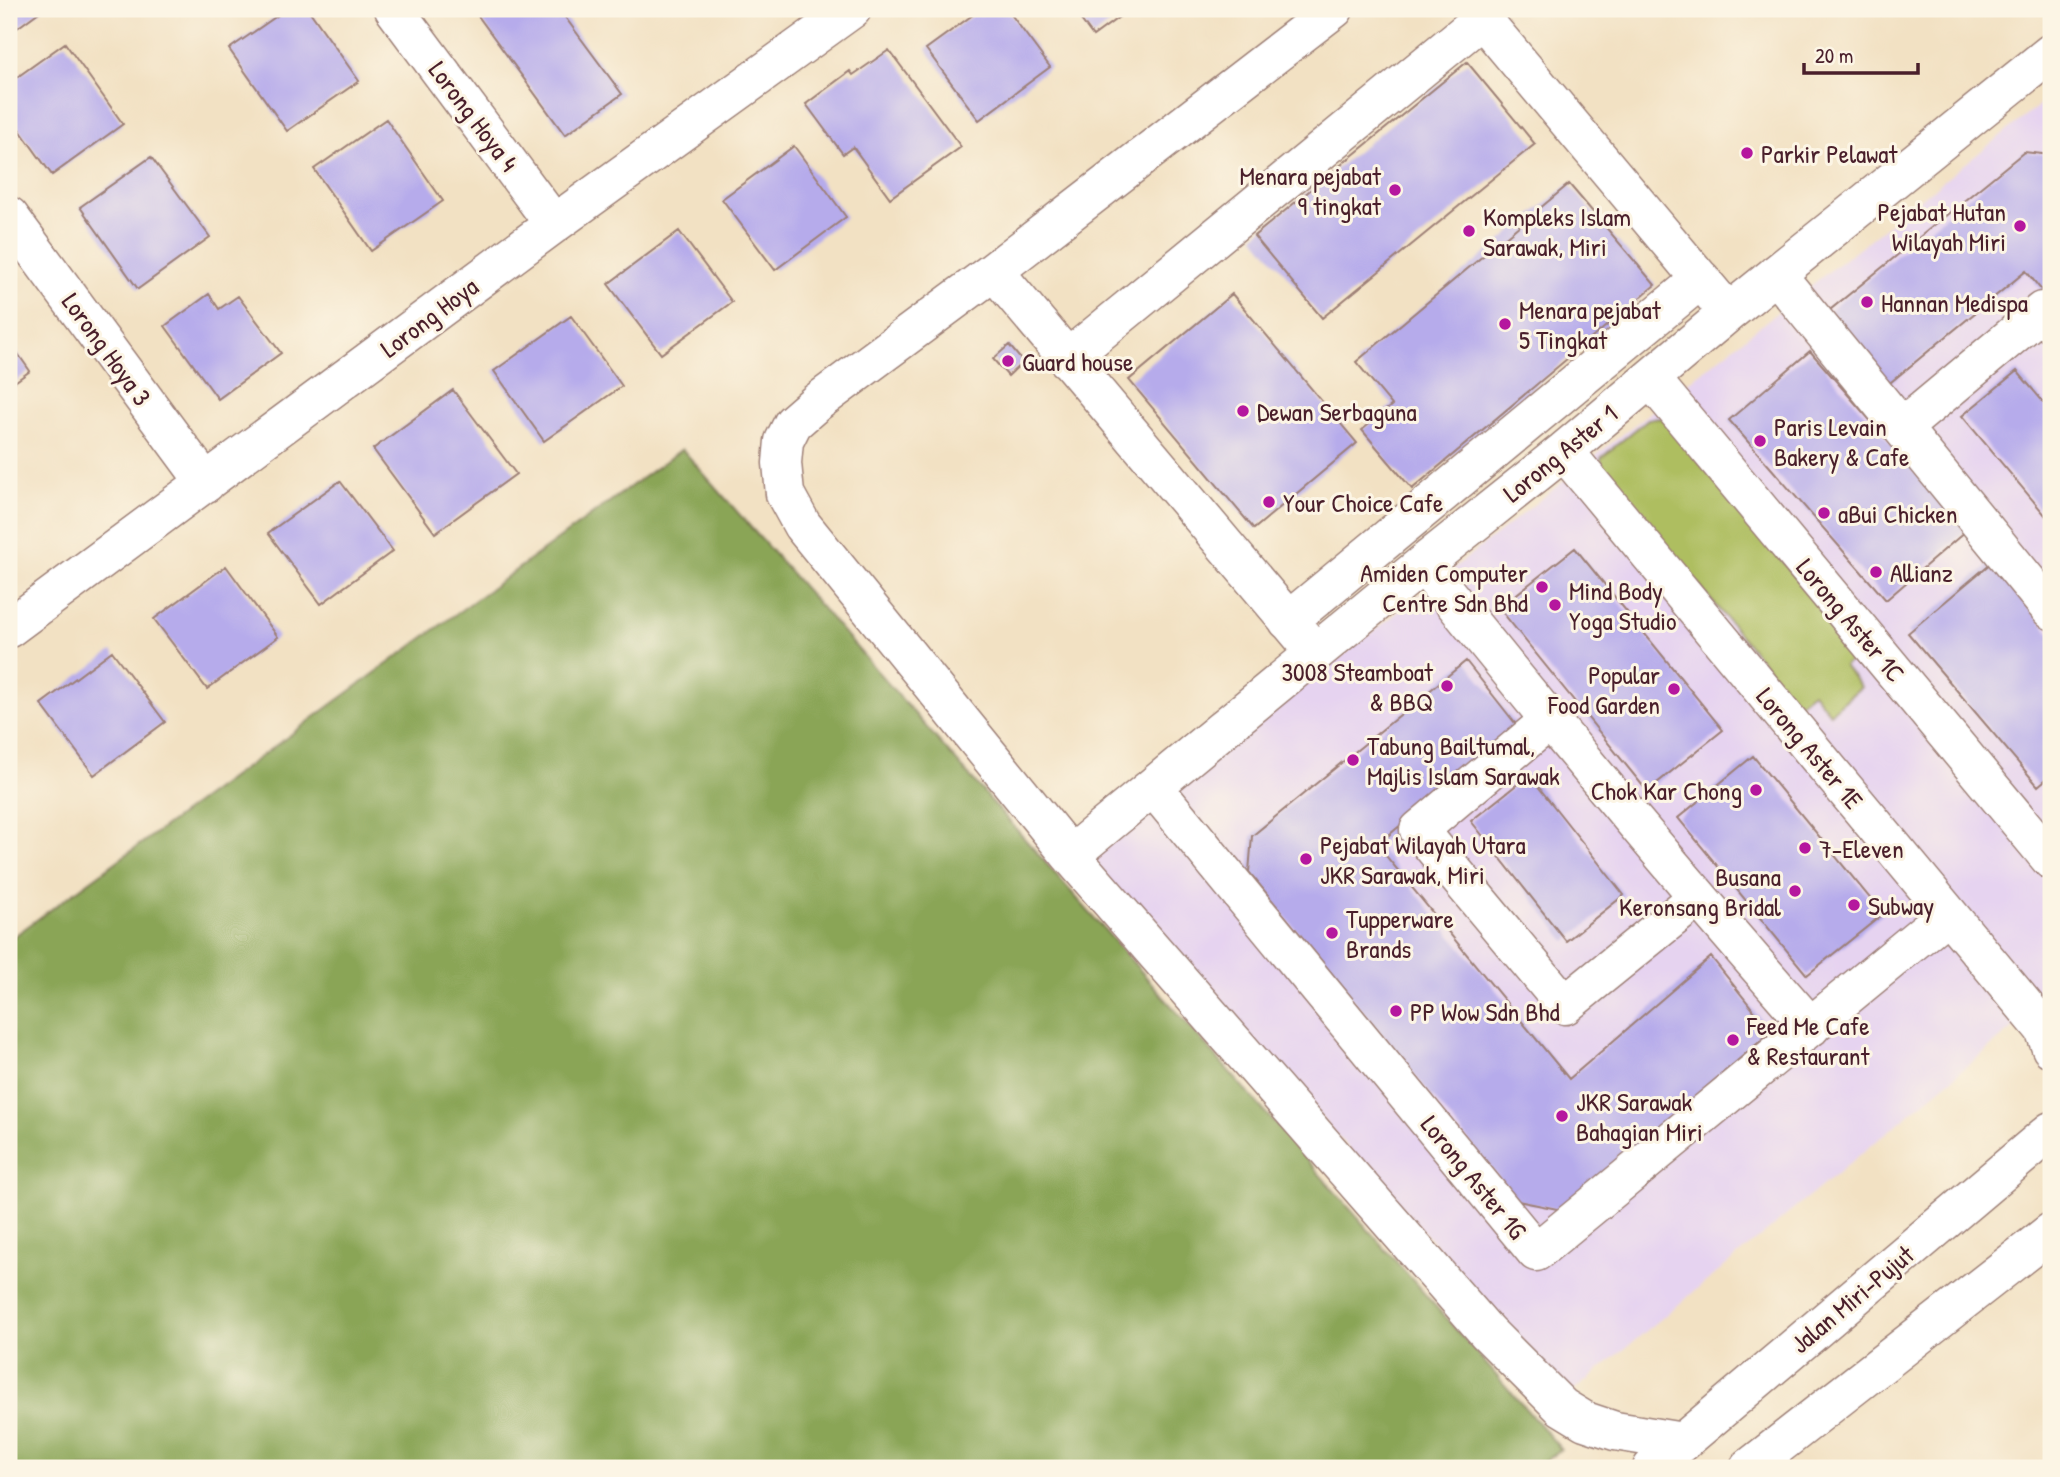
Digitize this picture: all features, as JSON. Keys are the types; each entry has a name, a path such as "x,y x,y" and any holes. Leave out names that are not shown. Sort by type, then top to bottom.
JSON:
{"main road":[{"name":"Lorong Hoya 4","path":"394,9 554,224"},
{"name":"Lorong Hoya","path":"9,628 554,224 852,9"},
{"path":"1334,9 793,423 784,441 782,463 785,494 802,525 1070,855 1486,1332 1562,1407 1585,1421 1615,1431 1683,1442"},
{"path":"1067,359 1478,14 1728,313"},
{"name":"Lorong Aster 1","path":"1070,855 1776,274 1879,175 2051,53"},
{"name":"Lorong Hoya 3","path":"9,215 206,482"},
{"path":"994,271 1316,653"},
{"path":"1776,274 2049,602"},
{"path":"1288,621 1700,279"},
{"path":"1903,428 2042,311 2051,323"},
{"name":"Lorong Aster 1C","path":"1651,379 2043,836"},
{"name":"Lorong Aster 1E","path":"1564,451 2045,1029 2051,1048"},
{"path":"1423,564 1549,721 1697,898 1811,1027"},
{"path":"1549,721 1419,830 1565,1005 1697,898"},
{"name":"Lorong Aster 1G","path":"1154,788 1536,1252 1947,914"},
{"name":"Jalan Miri-Pujut","path":"1652,1468 2048,1127"},
{"path":"1749,1468 2051,1232"}],"shaded area":[{"path":"2051,96 2051,997 1570,1394 1087,858"}],"green space":[{"path":"1663,418 1859,653 1844,666 1861,687 1830,713 1813,692 1798,704 1602,470 1601,458 1648,419"},
{"path":"682,449 1561,1449 1536,1468 9,1468 9,940"}],"building":[{"path":"9,9 43,9 9,34"},
{"path":"287,9 308,9 359,81 287,131 229,49"},
{"path":"473,9 559,9 622,94 565,135"},
{"path":"981,9 1007,9 1050,67 979,120 926,49"},
{"path":"1073,9 1130,9 1093,36"},
{"path":"65,43 123,124 52,175 9,115 9,83"},
{"path":"889,50 961,147 890,198 853,147 843,154 806,104 850,71 853,75"},
{"name":"Menara pejabat 9 tingkat","path":"1467,62 1535,144 1322,318 1254,236"},
{"path":"386,119 443,201 371,251 314,169"},
{"path":"794,146 846,217 775,270 722,199"},
{"path":"2024,152 2051,155 2051,302 2026,271 1886,386 1825,314"},
{"path":"151,157 210,237 138,289 80,207"},
{"name":"Menara pejabat 5 Tingkat","path":"1569,184 1655,285 1412,489 1362,430 1392,405 1356,362"},
{"path":"679,231 732,302 661,354 608,284"},
{"path":"209,294 219,309 238,296 281,353 218,399 165,326"},
{"name":"Dewan Serbaguna","path":"1232,294 1357,443 1254,529 1129,380"},
{"path":"571,316 622,386 544,441 494,371"},
{"path":"9,341 30,371 9,386"},
{"name":"Guard house","path":"1009,345 1023,362 1008,376 993,359"},
{"path":"1810,351 1966,531 1886,600 1729,420"},
{"path":"2017,371 2051,411 2051,522 1962,416"},
{"path":"453,390 516,474 435,533 373,449"},
{"path":"340,481 393,551 321,604 268,533"},
{"path":"1575,548 1723,730 1647,791 1499,608"},
{"path":"1991,563 2051,634 2051,775 2038,786 1908,633"},
{"path":"226,566 278,637 207,689 154,619"},
{"path":"112,651 165,722 94,775 41,704"},
{"path":"1466,661 1518,727 1377,845 1569,1079 1711,957 1771,1032 1562,1210 1518,1201 1249,872 1252,836"},
{"path":"1753,756 1883,914 1807,975 1678,818"},
{"path":"1529,775 1624,895 1566,941 1471,821"}],"place":[{"name":"Parkir Pelawat","path":"1747,153"},
{"name":"Menara pejabat 9 tingkat","path":"1395,190"},
{"name":"Pejabat Hutan Wilayah Miri","path":"2020,226"},
{"name":"Kompleks Islam Sarawak, Miri","path":"1469,231"},
{"name":"Hannan Medispa","path":"1867,302"},
{"name":"Menara pejabat 5 Tingkat","path":"1505,324"},
{"name":"Guard house","path":"1008,361"},
{"name":"Dewan Serbaguna","path":"1243,411"},
{"name":"Paris Levain Bakery & Cafe","path":"1760,441"},
{"name":"Your Choice Cafe","path":"1269,502"},
{"name":"aBui Chicken","path":"1824,513"},
{"name":"Allianz","path":"1876,572"},
{"name":"Amiden Computer Centre Sdn Bhd","path":"1542,587"},
{"name":"Mind Body Yoga Studio","path":"1555,605"},
{"name":"3008 Steamboat & BBQ","path":"1447,686"},
{"name":"Popular Food Garden","path":"1674,689"},
{"name":"Tabung Bailtumal, Majlis Islam Sarawak","path":"1353,760"},
{"name":"Chok Kar Chong","path":"1756,790"},
{"name":"7-Eleven","path":"1805,848"},
{"name":"Pejabat Wilayah Utara JKR Sarawak, Miri","path":"1306,859"},
{"name":"Busana Keronsang Bridal","path":"1795,891"},
{"name":"Subway","path":"1854,905"},
{"name":"Tupperware Brands","path":"1332,933"},
{"name":"PP Wow Sdn Bhd","path":"1396,1011"},
{"name":"Feed Me Cafe & Restaurant","path":"1733,1040"},
{"name":"JKR Sarawak Bahagian Miri","path":"1562,1116"}]}
